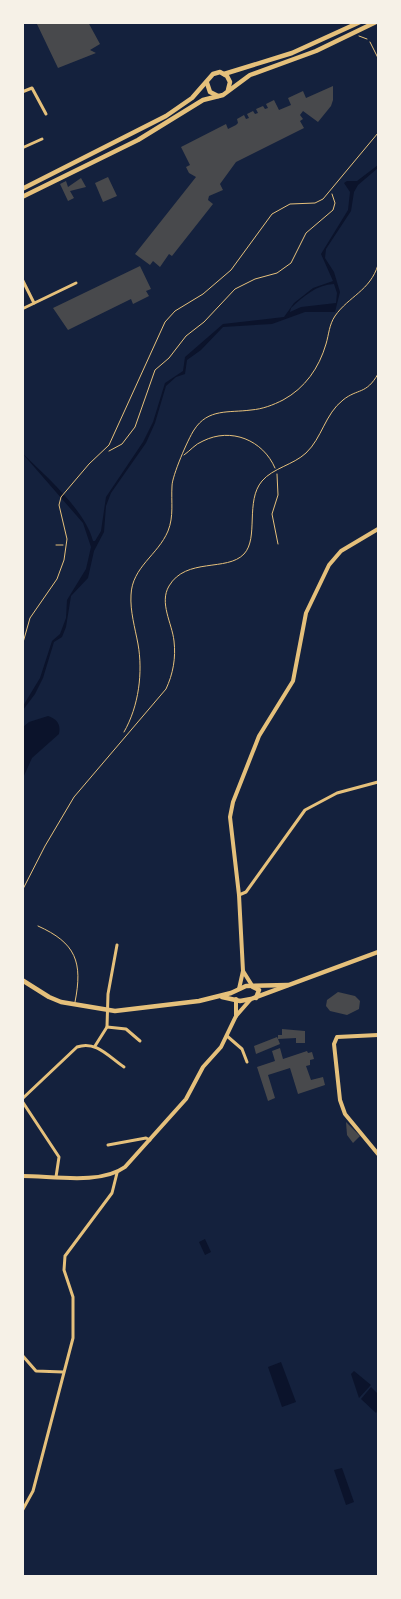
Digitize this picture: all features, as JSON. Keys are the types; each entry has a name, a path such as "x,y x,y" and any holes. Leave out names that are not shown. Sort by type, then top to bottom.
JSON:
{"main road":[{"path":"22,189 153,124 192,98 213,74 224,74 292,53 360,22"},
{"path":"22,197 138,140 203,100 220,96 250,75 316,51 376,22"},
{"path":"224,74 230,82 228,91"},
{"path":"207,83 210,92 220,96"},
{"path":"219,997 250,1000 288,985 325,974 378,952"},
{"path":"22,980 49,997 74,1005 107,1011 139,1010 219,997 237,990 253,987 288,985"},
{"path":"253,987 259,990 256,998"},
{"path":"236,999 237,990"}],"street":[{"path":"22,92 32,88 46,114"},
{"path":"22,148 42,139"},
{"path":"22,279 34,303"},
{"path":"22,309 76,283"},
{"path":"237,990 243,971 239,895 230,812 259,736 293,681 306,613 329,565 341,551 378,529"},
{"path":"239,895 246,892 306,810 337,793 378,782"},
{"path":"95,1046 107,1027 108,986 117,945"},
{"path":"243,971 253,987"},
{"path":"236,999 236,1016"},
{"path":"22,1176 102,1177 117,1173 150,1140 186,1099 203,1067 218,1052 236,1016 250,1000"},
{"path":"107,1027 126,1029 140,1041"},
{"path":"378,1035 335,1039 335,1064 342,1107 350,1121 378,1154"},
{"path":"226,1036 242,1049 247,1062"},
{"path":"56,1176 59,1157 22,1100 77,1047 85,1044 95,1046 124,1067"},
{"path":"108,1145 146,1138 150,1140"},
{"path":"22,1511 33,1491 73,1331 73,1297 64,1270 65,1256 112,1193 117,1173"},
{"path":"22,1355 36,1370 63,1372"}],"lane":[{"path":"370,42 378,58"},
{"path":"22,646 30,618 57,578 64,560 67,539 60,509 61,498 89,464 105,451 120,424 159,331 170,315 203,294 231,270 272,214 290,204 319,202 378,133"},
{"path":"22,891 45,846 74,797 160,697 172,674 174,646 166,602 169,586 176,577 189,570 234,560 244,554 249,544 253,504 257,489 262,480 306,453 319,437 336,406 350,396 368,388 378,374"},
{"path":"38,926 63,940 76,957 79,977 74,1005"}],"path":[{"path":"105,451 116,448 128,438 135,427 152,373 186,336 204,322 235,289 255,279 277,273 291,263 306,233 333,210 335,199 330,191"},
{"path":"121,742 133,711 139,682 140,658 131,603 132,587 144,563 161,545 171,520 172,482 194,429 209,416 221,412 261,409 283,400 298,390 321,358 330,324 343,306 368,285 378,265"},
{"path":"183,455 209,438 231,435 247,439 261,448 276,470 278,494 272,514 278,544"},
{"path":"56,546 60,545"}],"water":[{"path":"378,165 378,168 358,185 354,192 351,211 326,249 325,258 334,272 340,292 335,312 305,312 272,324 223,327 201,350 187,360 185,374 176,377 166,386 155,423 146,443 111,493 106,506 104,532 94,551 88,578 71,596 66,627 62,637 54,642 43,678 35,694 23,710 23,706 40,678 52,641 60,634 66,618 67,600 86,569 91,547 83,523 22,453 73,505 89,529 93,541 95,541 101,531 106,497 143,442 153,422 165,383 183,371 185,357 223,324 284,317 294,303 313,288 333,281 321,254 348,210 350,192 344,183 347,181 357,181","holes":["334,284 337,293 336,303 301,307 290,312 291,308 301,299 322,286"]},
{"path":"48,716 58,722 59,734 32,758 23,778 23,727 29,722"},
{"path":"205,1239 211,1252 205,1255 199,1242"},
{"path":"281,1362 296,1402 282,1407 268,1367"},
{"path":"354,1371 371,1385 359,1398 351,1374"},
{"path":"371,1387 378,1394 378,1409 376,1413 361,1399"},
{"path":"342,1468 354,1502 346,1505 334,1470"}],"building":[{"path":"36,22 88,22 100,44 90,50 96,53 58,68"},
{"path":"333,86 331,106 318,122 303,111 300,115 303,119 300,121 304,128 236,162 220,184 223,190 209,196 208,200 213,204 172,256 169,254 160,267 153,261 150,265 135,254 196,177 189,173 186,167 190,165 181,147 226,124 228,129 236,125 238,123 237,119 244,115 246,119 249,118 247,114 253,111 255,114 258,113 256,109 263,106 265,109 268,108 266,104 274,100 279,110 291,105 288,98 303,91 306,98"},
{"path":"108,177 117,196 103,202 95,183"},
{"path":"81,178 86,187 70,191 74,198 68,201 60,184 66,181 68,187"},
{"path":"140,266 151,289 146,291 149,296 133,304 131,299 68,330 53,308"},
{"path":"338,992 355,996 360,1001 359,1009 347,1015 330,1011 326,1006 327,1000"},
{"path":"282,1029 305,1031 305,1043 296,1043 296,1038 278,1039 278,1035 282,1035"},
{"path":"277,1037 280,1044 256,1054 254,1046"},
{"path":"280,1048 283,1059 307,1051 308,1053 312,1052 314,1059 310,1060 310,1065 306,1066 311,1080 323,1077 325,1085 298,1094 290,1068 268,1075 275,1098 268,1101 257,1067 275,1061 272,1051"},
{"path":"346,1122 360,1136 353,1143 347,1135"}]}
